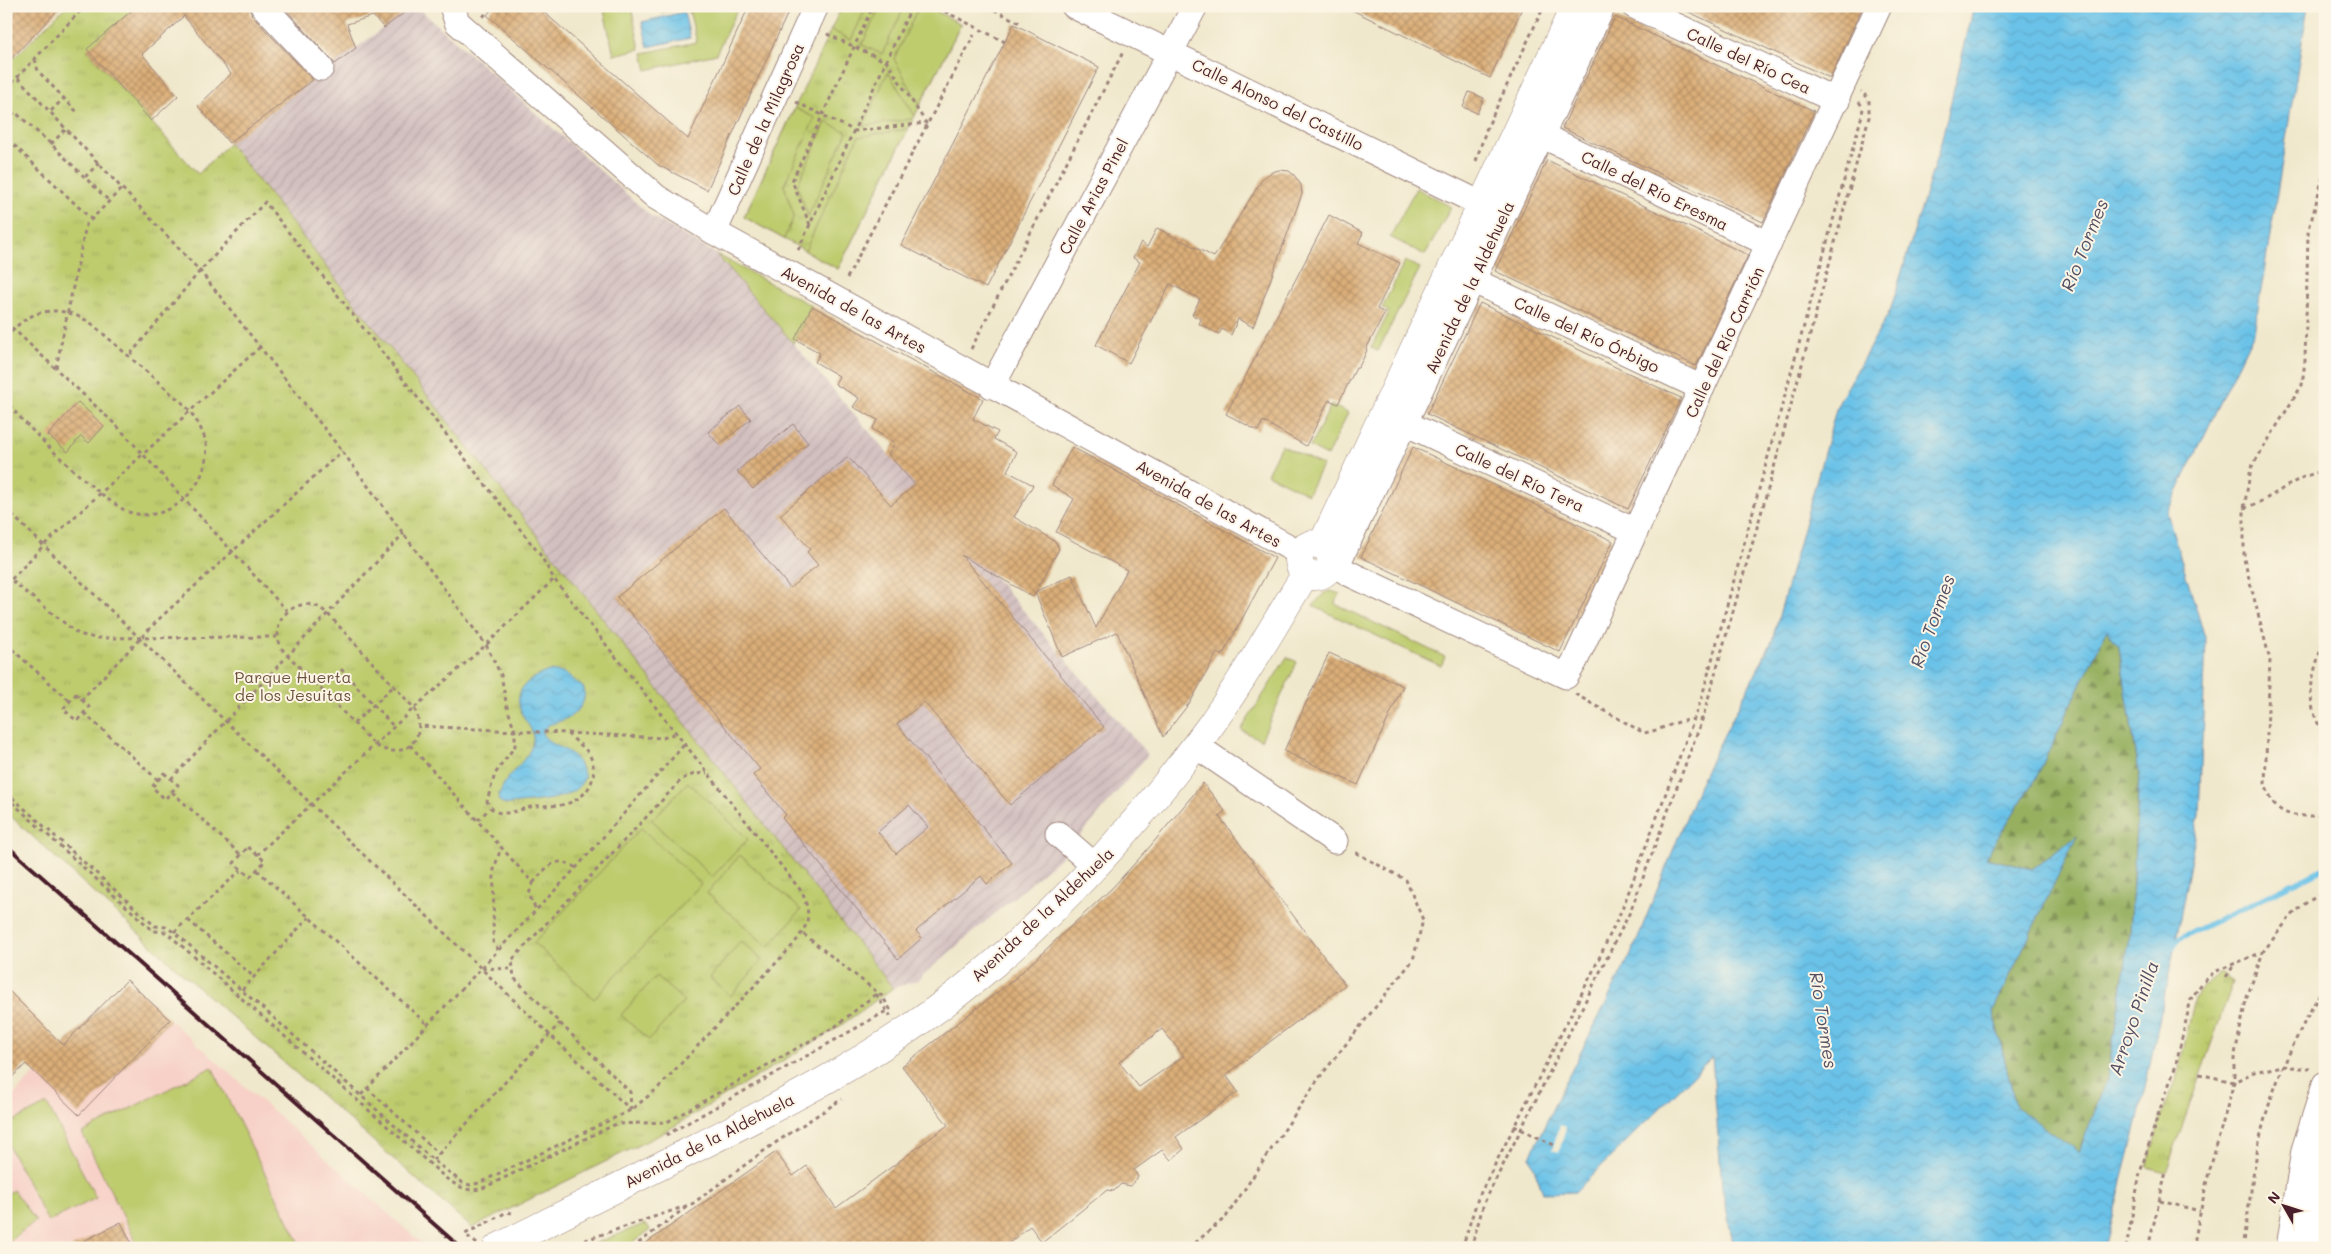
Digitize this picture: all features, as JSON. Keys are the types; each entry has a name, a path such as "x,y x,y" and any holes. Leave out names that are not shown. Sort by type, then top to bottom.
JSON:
{"main road":[{"name":"Avenida de la Aldehuela","path":"497,1248 771,1110 876,1051 932,1012 999,958 1095,866 1154,798 1195,745 1319,560 1481,204 1575,6"}],"street":[{"path":"263,6 321,68"},
{"name":"Avenida de las Artes","path":"452,6 457,22 656,197 714,232 992,386 1319,560 1569,684"},
{"name":"Calle de la Milagrosa","path":"714,232 816,6"},
{"name":"Calle Alonso del Castillo","path":"1074,6 1481,204"},
{"name":"Calle Arias Pinel","path":"992,386 1195,6"},
{"name":"Avenida de la Aldehuela","path":"1319,560 1404,423 1603,6"},
{"name":"Calle del Río Cea","path":"1634,6 1845,93"},
{"name":"Calle del Río Carrión","path":"1569,684 1575,661 1769,244 1845,93 1879,6"},
{"name":"Calle del Río Eresma","path":"1542,135 1769,244"},
{"name":"Calle del Río Órbigo","path":"1472,280 1702,388"},
{"name":"Calle del Río Tera","path":"1404,423 1635,531"},
{"path":"1195,745 1335,841"},
{"path":"1058,834 1095,866"},
{"path":"2289,1248 2304,1150 2320,1091"},
{"path":"2310,1248 2325,1150"}],"path":[{"path":"6,89 85,6"},
{"path":"483,17 492,6"},
{"path":"810,225 792,182 873,6"},
{"path":"798,250 912,6"},
{"path":"945,6 942,10 1005,42"},
{"path":"987,6 1022,24"},
{"path":"824,33 887,62 926,123"},
{"path":"847,278 926,123 974,35"},
{"path":"970,349 1125,47"},
{"path":"35,59 38,71 79,114"},
{"path":"18,78 200,271 342,451 486,645 501,675 507,708 515,731 515,746 495,774 487,801 490,808 496,812 507,812 533,806 564,805 576,801 584,794 592,782 592,762 588,752 566,733"},
{"path":"1462,1248 1478,1198 1594,970 1623,907 1694,718 1862,115 1863,108 1859,101 1845,93"},
{"path":"1470,1248 1484,1203 1631,910 1702,720 1769,484 1869,117 1868,99 1845,93"},
{"path":"51,111 64,98"},
{"path":"793,101 854,131 926,123"},
{"path":"6,121 15,112 51,144 109,201"},
{"path":"51,144 67,128"},
{"path":"6,144 15,146 91,220"},
{"path":"85,178 99,163"},
{"path":"2325,169 2308,233 2306,361 2302,385 2251,468 2244,508 2244,558 2270,660 2265,783 2270,800 2278,809 2290,814 2325,816"},
{"path":"56,369 86,225 122,188"},
{"path":"6,792 155,926 166,926 174,932 433,1160 463,1183 479,1183 631,1110 657,1089 802,933 808,920 807,906 802,892 554,579 541,556 265,202 200,271 129,356"},
{"path":"6,338 25,319 40,313 68,312 80,316 92,324 190,411 202,431 206,444 204,469 198,483 185,500 169,510 142,515 123,510 100,494 27,424 6,401"},
{"path":"6,322 118,427 287,611"},
{"path":"6,585 44,545 261,346"},
{"path":"82,700 140,638 342,451"},
{"path":"2244,508 2260,504 2301,478 2325,471"},
{"path":"6,509 549,1034 631,1110"},
{"path":"171,779 404,533"},
{"path":"6,576 54,617 78,634 95,638 278,637"},
{"path":"257,855 414,708 486,645 554,579"},
{"path":"307,604 319,607 327,613 414,708 420,726 414,741 410,745 400,751 391,752 375,745 287,655 282,649 278,637 279,623 287,611 296,606 307,604"},
{"path":"2325,636 2311,688 2311,711 2325,736"},
{"path":"6,644 70,701"},
{"path":"341,669 394,727"},
{"path":"1569,684 1644,732 1656,731 1694,718 1702,720"},
{"path":"354,722 394,686"},
{"path":"76,694 89,707 77,721 63,708 70,701 76,694"},
{"path":"84,713 158,780"},
{"path":"420,726 663,738 676,733"},
{"path":"361,1095 576,868 684,744"},
{"path":"410,745 533,883"},
{"path":"164,773 178,785 165,799 152,787 158,780 164,773"},
{"path":"631,1110 630,1092 514,978 512,960 682,779 694,774 707,773"},
{"path":"172,792 241,855"},
{"path":"6,797 149,927 154,931 166,932 446,1179 459,1188 470,1190 483,1188 616,1124 667,1122 836,1026 878,992"},
{"path":"478,820 490,808"},
{"path":"1189,1248 1226,1217 1319,1078 1413,960 1423,920 1406,880 1335,841"},
{"path":"248,847 265,861 250,878 234,863 241,855 248,847"},
{"path":"498,950 492,942 494,870 501,848"},
{"path":"536,910 529,894 533,883 545,870 556,862 566,861 576,868"},
{"path":"174,932 241,870"},
{"path":"257,870 428,1025"},
{"path":"2193,1248 2200,1211 2234,1082 2234,1059 2246,1000 2263,952 2290,917 2307,902 2325,892"},
{"path":"242,990 309,917"},
{"path":"188,920 254,977"},
{"path":"659,1139 890,1009 878,992 802,933"},
{"path":"2126,1248 2140,1173 2175,1068 2191,999 2200,986 2214,972 2263,952"},
{"path":"2226,977 2234,964"},
{"path":"482,968 512,969"},
{"path":"2243,1248 2260,1138 2283,1066 2325,984"},
{"path":"433,1160 560,1023"},
{"path":"2199,1074 2234,1082 2254,1072 2283,1066 2320,1091"},
{"path":"368,1088 439,1154"},
{"path":"632,1248 772,1146 843,1098"},
{"path":"1514,1126 1554,1146"},
{"path":"2148,1248 2166,1172"},
{"path":"2159,1201 2200,1211"},
{"path":"562,1248 692,1204"},
{"path":"507,1218 521,1208"},
{"path":"469,1237 465,1234 507,1212 512,1213"}],"shaded area":[{"path":"413,6 416,6 651,216 716,254 1148,755 1068,851 916,981 893,988 229,143"},
{"path":"127,980 427,1248 6,1248 6,1103"}],"green space":[{"name":"Parque Huerta de los Jesuitas","path":"66,6 137,6 87,50 198,174 229,143 893,988 837,1028 663,1133 472,1228 182,973 6,812 6,66"},
{"path":"603,6 631,6 640,49 614,55"},
{"path":"660,6 739,6 716,54 647,70 643,53 697,42 688,7 661,12"},
{"path":"842,6 938,6 936,11 961,24 838,269 744,217"},
{"path":"842,6 867,6 851,40 831,30"},
{"path":"880,6 901,6 902,12 882,54 862,45"},
{"path":"919,6 938,6 936,11 961,24 920,105 894,59"},
{"path":"888,72 915,116 913,119 863,126"},
{"path":"795,108 815,118 784,185 794,216 784,239 744,217"},
{"path":"826,122 847,132 808,216 797,186"},
{"path":"908,129 838,269 805,251 858,137"},
{"path":"1416,188 1451,207 1425,255 1390,237"},
{"path":"716,254 812,306 793,343"},
{"path":"1405,261 1420,268 1378,351 1371,348 1389,312 1382,308"},
{"path":"1331,405 1348,413 1327,456 1310,447"},
{"path":"1281,445 1322,465 1308,494 1267,474"},
{"path":"1331,591 1340,594 1335,604 1445,657 1441,666 1313,606 1324,593"},
{"path":"2107,630 2119,647 2139,773 2130,935 2107,1079 2079,1153 2016,1107 1993,1011 2076,837 2032,869 1985,858 2037,776"},
{"path":"1287,657 1297,662 1261,740 1241,730"},
{"path":"688,782 748,839 712,877 652,820"},
{"path":"641,828 701,884 594,999 534,943"},
{"path":"740,855 801,910 768,947 707,893"},
{"path":"741,941 762,960 731,996 710,978"},
{"path":"2220,973 2233,982 2166,1172 2147,1167 2162,1114 2176,1081 2195,999 2201,988"},
{"path":"656,976 684,1001 649,1040 621,1015"},
{"path":"212,1067 302,1248 139,1248 82,1133"},
{"path":"47,1104 96,1198 48,1222 6,1141 6,1125"},
{"path":"13,1190 36,1221 6,1243 6,1195"},
{"path":"644,1224 650,1230 625,1248 584,1248"}],"water":[{"name":"Río Tormes","path":"1974,6 2308,6 2254,332 2167,513 2206,641 2199,815 2176,940 2141,1107 2105,1248 1806,1248 1807,1237 1792,1248 1734,1248 1722,1187 1712,1057 1575,1192 1543,1193 1530,1157 1559,1095 1633,950 1702,778 1772,641 1837,406 1890,311 1941,143","holes":["2107,630 2119,647 2139,773 2130,935 2107,1079 2079,1152 2016,1107 1993,1011 2077,836 2032,869 1985,858 2037,776"]},
{"path":"684,12 690,38 648,47 642,22"},
{"path":"549,671 564,673 584,688 583,703 575,713 548,725 542,734 576,759 585,777 579,786 561,796 505,805 498,800 504,783 529,752 533,740 531,729 520,707 520,693 523,687 534,677"}],"pier":[{"path":"1560,1125 1566,1127 1559,1152 1552,1150"}],"building":[{"path":"6,6 62,6 6,64"},
{"path":"137,6 249,6 252,16 313,80 229,143 198,106 231,74 184,16 142,54 178,96 151,121 87,49"},
{"path":"283,6 413,6 384,28 373,16 347,24 356,48 335,64"},
{"path":"495,6 537,6 688,139 749,6 791,6 707,190 658,165 487,15"},
{"path":"1344,6 1523,6 1490,78"},
{"path":"1676,6 1863,6 1830,78"},
{"path":"1615,17 1814,111 1763,222 1562,128"},
{"path":"1014,24 1099,67 986,288 901,245"},
{"path":"1469,92 1484,98 1477,113 1463,107"},
{"path":"1547,160 1748,255 1696,366 1495,271"},
{"path":"1279,170 1289,171 1294,175 1301,185 1302,194 1253,327 1238,319 1231,335 1222,329 1219,334 1199,324 1201,319 1192,315 1200,299 1170,284 1129,363 1096,345 1140,262 1133,258 1141,242 1147,247 1157,228 1214,257 1263,178"},
{"path":"1329,215 1363,233 1358,243 1400,263 1377,309 1385,313 1366,349 1363,359 1358,368 1356,368 1338,404 1329,400 1306,446 1263,421 1258,431 1226,414"},
{"path":"1480,303 1681,398 1628,509 1427,414"},
{"path":"812,306 983,399 973,419 998,432 994,439 1017,452 1007,471 1033,485 1014,517 1056,542 1059,549 1033,597 961,555 1104,727 1010,805 924,702 897,724 1012,863 987,884 981,876 916,931 922,938 898,959 782,818 786,815 753,775 760,769 617,597 724,508 790,588 818,565 807,552 810,549 780,515 848,457 891,505 915,485 888,454 895,443 872,429 878,420 853,407 859,398 835,384 839,376 815,362 820,353 795,339","holes":["909,805 928,827 896,854 878,832"]},
{"path":"78,402 104,426 89,443 81,436 68,452 48,435"},
{"path":"740,406 751,419 719,445 708,432"},
{"path":"793,424 808,443 753,489 737,471"},
{"path":"1072,447 1275,558 1222,656 1217,653 1191,701 1163,737 1117,632 1062,657 1035,592 1072,575 1096,628 1127,570 1056,532 1074,499 1052,485"},
{"path":"1413,447 1613,541 1560,652 1361,557"},
{"path":"1329,653 1403,686 1358,785 1284,751"},
{"path":"1203,783 1225,811 1219,816 1345,985 1226,1075 1238,1092 1176,1137 1184,1149 1171,1160 1162,1150 1134,1170 1138,1177 1131,1186 1121,1184 1114,1191 1107,1190 1042,1242 1030,1226 1003,1248 639,1248 776,1152 793,1176 807,1166 836,1208 948,1125 902,1066 1012,981 1112,888 1147,850","holes":["1162,1029 1184,1056 1139,1087 1119,1062"]},
{"path":"127,980 170,1020 79,1115 26,1064 6,1083 6,988 63,1045"},
{"path":"121,1222 134,1248 70,1248"}],"waterway":[{"name":"Arroyo Pinilla","path":"2173,947 2176,940 2325,868"}],"railway":[{"path":"6,845 461,1248"}]}
